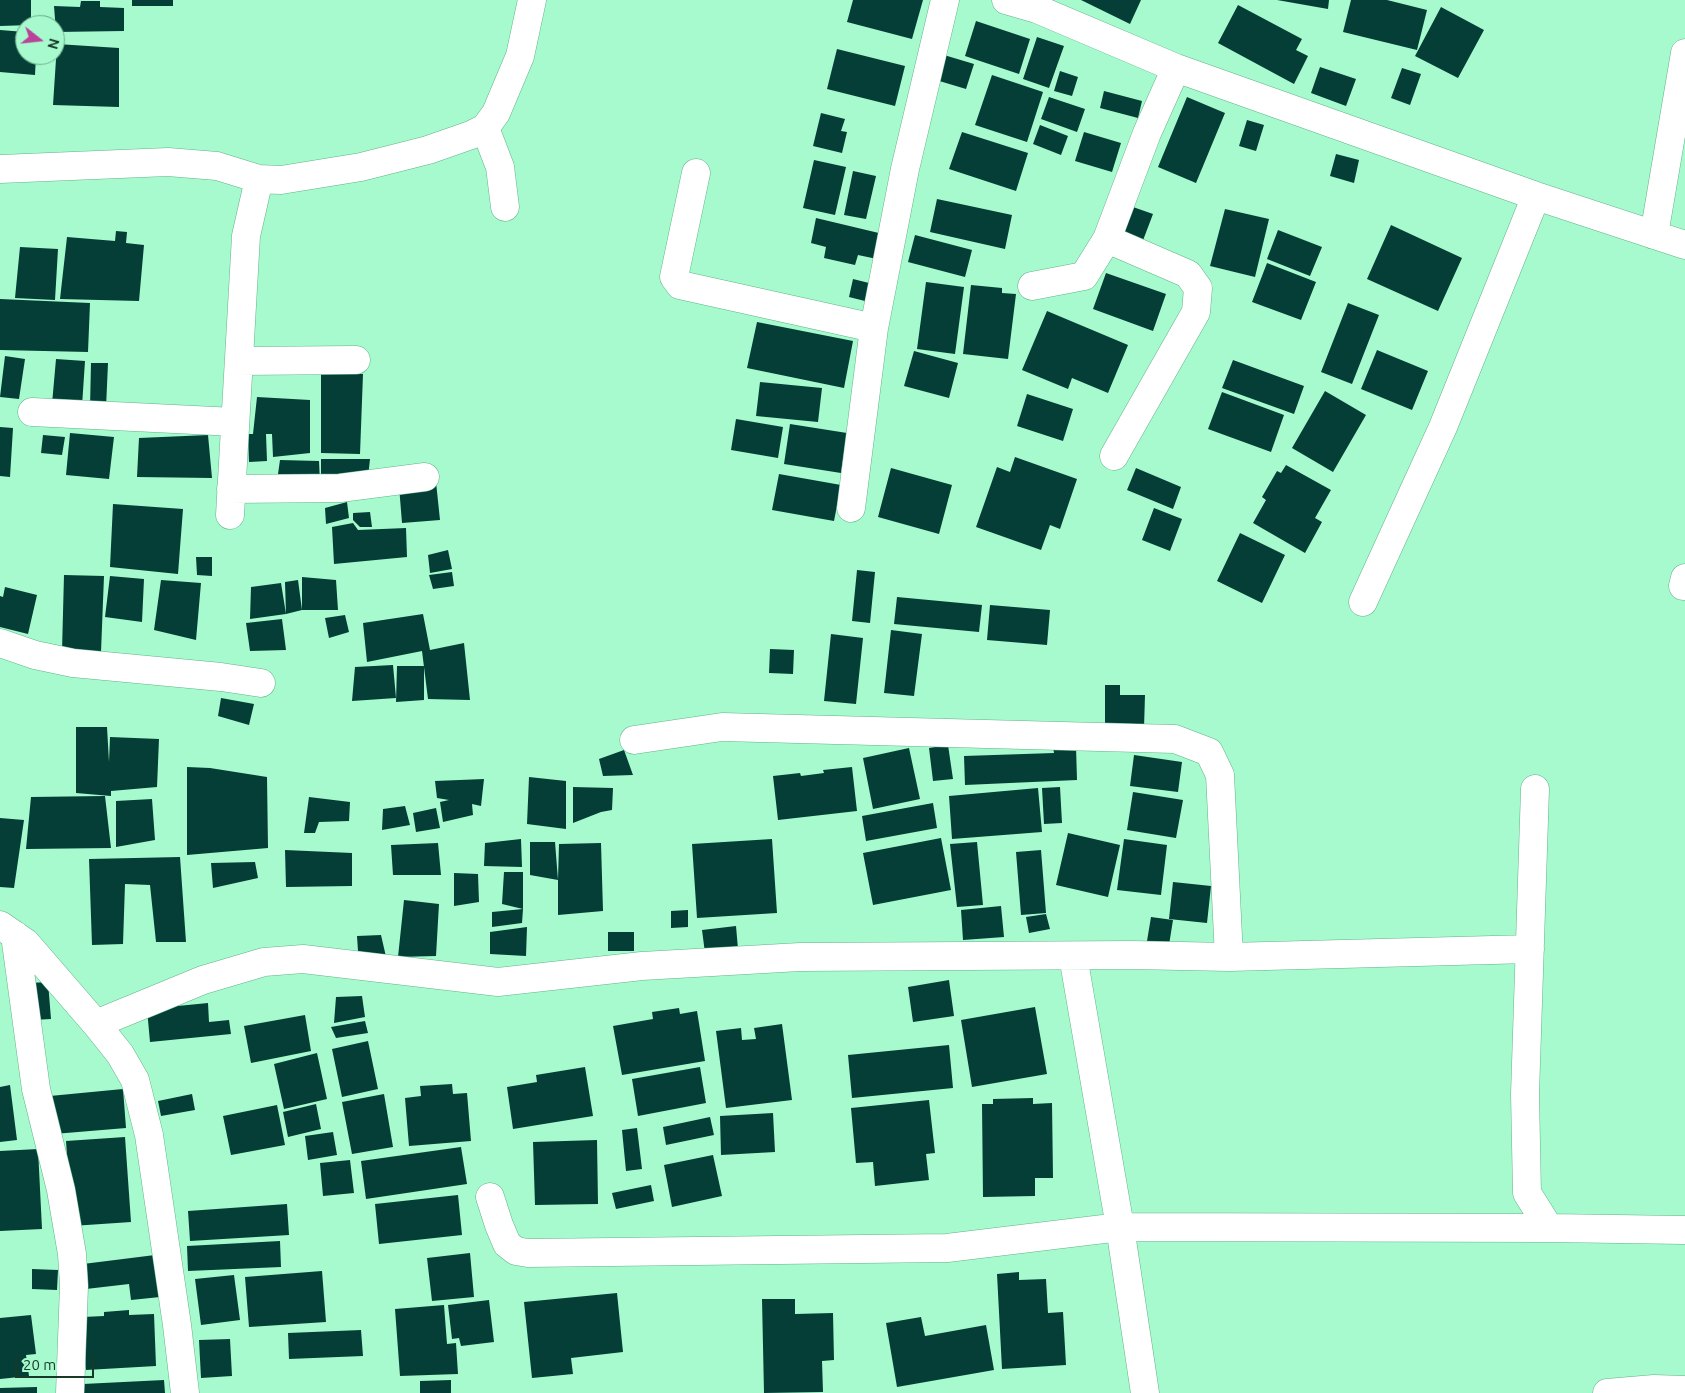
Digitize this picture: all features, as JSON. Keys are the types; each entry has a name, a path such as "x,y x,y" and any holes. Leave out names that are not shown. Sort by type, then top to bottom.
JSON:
{"street":[{"path":"0,169 168,162 216,166 259,179 281,180 361,167 428,150 470,136 485,128 496,113 520,56 532,0"},
{"path":"851,508 874,328 905,170 945,0"},
{"path":"1006,0 1037,9 1176,68 1536,196 1685,245"},
{"path":"1654,236 1685,53"},
{"path":"1032,286 1084,276 1107,239 1147,133 1176,68"},
{"path":"485,128 500,167 505,207"},
{"path":"696,173 674,276 680,285 874,328"},
{"path":"259,179 246,236 230,502 425,477"},
{"path":"1363,602 1443,427 1536,196"},
{"path":"1107,239 1188,274 1198,288 1196,312 1114,456"},
{"path":"239,361 356,360"},
{"path":"32,412 235,422"},
{"path":"0,643 35,655 73,663 221,677 261,683"},
{"path":"634,740 722,727 1175,739 1209,752 1220,775 1229,957"},
{"path":"1535,789 1525,1094 1527,1192 1549,1228"},
{"path":"7,930 26,943 96,1024 120,1054 135,1080 149,1135 185,1393"},
{"path":"7,930 36,1089 61,1190 72,1254 74,1286 70,1393"},
{"path":"96,1024 203,980 264,962 303,959 498,982 642,966 800,957 1229,957 1530,950"},
{"path":"1072,956 1120,1227 1145,1393"},
{"path":"490,1197 507,1244 516,1251 528,1253 947,1248 1120,1227 1685,1230"},
{"path":"1607,1393 1654,1389 1685,1390"}],"building":[{"path":"0,0 31,0 31,15 15,15 15,26 0,26"},
{"path":"132,0 173,0 173,6 132,6"},
{"path":"853,0 923,0 912,39 847,22"},
{"path":"1081,0 1141,0 1130,24"},
{"path":"1277,0 1329,0 1328,9"},
{"path":"1351,0 1387,0 1427,10 1417,50 1343,32"},
{"path":"81,1 100,1 100,7 124,8 124,31 65,32 65,15 55,15 54,6 80,7"},
{"path":"1238,5 1302,39 1296,50 1308,56 1294,84 1218,43"},
{"path":"1441,7 1484,30 1458,78 1415,56"},
{"path":"976,21 1030,39 1019,74 965,56"},
{"path":"0,30 15,31 15,65 36,65 35,75 0,72"},
{"path":"1037,37 1064,46 1049,88 1023,79"},
{"path":"65,45 119,48 119,107 53,105 56,65 65,65"},
{"path":"837,49 905,66 895,106 827,89"},
{"path":"944,55 974,64 966,89 936,80"},
{"path":"1320,67 1356,79 1346,106 1311,93"},
{"path":"1402,68 1421,74 1410,105 1391,98"},
{"path":"1060,71 1078,77 1072,96 1054,91"},
{"path":"992,75 1043,92 1027,142 975,125"},
{"path":"1104,91 1142,101 1138,118 1100,108"},
{"path":"1049,97 1085,109 1077,132 1041,119"},
{"path":"1187,97 1225,113 1196,183 1158,167"},
{"path":"821,113 845,119 841,131 847,132 842,153 813,146"},
{"path":"1247,120 1264,125 1256,151 1239,146"},
{"path":"1040,125 1068,136 1061,155 1033,144"},
{"path":"962,132 1028,153 1016,191 949,169"},
{"path":"1084,132 1121,143 1112,172 1075,161"},
{"path":"1336,154 1359,160 1354,183 1330,176"},
{"path":"814,160 846,167 835,215 803,208"},
{"path":"853,171 876,176 866,219 844,215"},
{"path":"937,199 1012,215 1005,249 930,232"},
{"path":"1133,207 1153,214 1142,243 1123,236"},
{"path":"1225,209 1269,219 1255,277 1210,266"},
{"path":"816,218 883,234 877,259 858,255 855,265 824,258 826,247 811,243"},
{"path":"1391,225 1462,258 1438,311 1367,279"},
{"path":"1278,230 1322,247 1310,276 1267,259"},
{"path":"116,231 127,232 126,243 144,245 139,301 60,299 67,237 115,241"},
{"path":"915,235 972,250 965,277 908,262"},
{"path":"20,247 58,249 55,300 15,298"},
{"path":"1267,263 1316,282 1301,320 1252,302"},
{"path":"1106,273 1166,294 1153,331 1093,309"},
{"path":"853,279 877,285 873,303 849,297"},
{"path":"926,282 964,287 955,354 917,349"},
{"path":"971,285 1002,288 1002,293 1016,294 1008,359 963,354"},
{"path":"0,299 90,303 88,352 0,350"},
{"path":"1348,303 1379,315 1352,384 1321,372"},
{"path":"1047,311 1128,345 1108,393 1072,378 1068,389 1022,370"},
{"path":"757,322 853,341 844,388 747,368"},
{"path":"1377,350 1428,371 1412,410 1361,389"},
{"path":"914,351 958,363 949,398 904,386"},
{"path":"5,356 25,359 19,399 0,397"},
{"path":"56,359 85,361 82,406 52,404"},
{"path":"1233,360 1304,386 1294,414 1222,388"},
{"path":"91,363 108,363 106,408 90,408"},
{"path":"321,374 363,374 360,454 321,453"},
{"path":"760,382 822,388 818,422 756,416"},
{"path":"1325,391 1366,415 1333,472 1292,448"},
{"path":"1222,392 1284,415 1271,452 1208,429"},
{"path":"1027,394 1073,409 1063,441 1017,426"},
{"path":"257,397 310,400 310,453 273,457 272,434 266,434 267,461 249,462 248,434 253,434"},
{"path":"736,419 783,427 778,458 731,450"},
{"path":"790,424 847,433 841,473 784,464"},
{"path":"0,427 13,428 10,477 0,476"},
{"path":"70,433 114,437 109,479 66,475"},
{"path":"43,435 65,437 62,455 41,453"},
{"path":"208,435 212,478 137,477 139,438"},
{"path":"1015,457 1077,479 1060,529 1050,525 1041,550 976,527 997,467 1010,472"},
{"path":"321,459 370,459 367,487 321,483"},
{"path":"280,460 319,461 320,482 277,481"},
{"path":"1286,465 1331,490 1315,518 1322,522 1305,553 1253,523 1266,500 1262,497 1277,471 1281,473"},
{"path":"891,468 952,485 939,534 878,517"},
{"path":"1136,468 1181,487 1173,509 1127,490"},
{"path":"779,474 841,485 834,521 772,510"},
{"path":"436,482 440,520 402,523 399,486"},
{"path":"347,502 349,518 326,524 325,508"},
{"path":"113,504 183,509 178,574 110,567"},
{"path":"1154,508 1182,519 1170,551 1142,540"},
{"path":"370,512 372,527 360,527 353,520 353,513"},
{"path":"353,523 358,530 406,528 407,557 334,564 332,527"},
{"path":"1240,533 1285,555 1262,603 1217,581"},
{"path":"448,550 452,569 430,573 428,555"},
{"path":"196,557 212,557 212,576 197,575"},
{"path":"857,570 875,572 870,623 852,621"},
{"path":"452,572 454,586 433,589 429,575"},
{"path":"64,575 104,576 101,652 62,651"},
{"path":"110,576 144,579 142,622 105,617"},
{"path":"302,577 336,580 338,610 302,610"},
{"path":"161,580 201,583 196,640 154,630"},
{"path":"298,580 302,610 286,614 285,582"},
{"path":"281,583 286,614 250,619 251,587"},
{"path":"5,587 37,595 28,634 0,627 0,596 3,597"},
{"path":"897,597 982,605 979,632 894,624"},
{"path":"990,605 1050,610 1047,645 987,640"},
{"path":"423,614 430,650 464,643 470,700 428,699 422,651 367,662 363,623"},
{"path":"345,615 349,632 329,638 325,618"},
{"path":"282,619 286,650 250,651 246,623"},
{"path":"891,630 922,634 914,696 884,693"},
{"path":"831,634 863,638 856,704 824,701"},
{"path":"770,649 794,650 793,674 769,673"},
{"path":"393,665 396,698 352,701 355,667"},
{"path":"397,666 424,666 424,700 396,702"},
{"path":"1105,685 1120,685 1120,695 1145,695 1144,728 1105,728"},
{"path":"221,698 254,704 249,725 218,716"},
{"path":"76,727 107,727 109,762 110,737 159,739 157,787 111,791 111,796 76,793"},
{"path":"948,745 953,779 933,781 929,748"},
{"path":"1076,746 1077,780 965,785 964,756 1054,753 1053,747"},
{"path":"909,748 920,799 873,809 863,758"},
{"path":"624,750 633,775 603,776 599,759"},
{"path":"1134,755 1182,762 1178,792 1130,786"},
{"path":"187,767 210,768 267,777 268,848 187,855"},
{"path":"852,767 857,811 778,820 773,776 800,773 801,776 824,773 823,770"},
{"path":"529,777 566,781 566,829 527,824"},
{"path":"484,779 481,806 472,804 473,815 443,822 440,802 449,800 437,798 435,781"},
{"path":"573,787 613,788 612,810 601,812 573,823"},
{"path":"1060,787 1062,823 1044,824 1042,788"},
{"path":"1038,788 1042,832 952,839 949,796"},
{"path":"1133,792 1183,800 1176,838 1127,830"},
{"path":"105,796 111,848 26,849 31,797"},
{"path":"309,797 350,802 349,821 319,822 315,833 304,833"},
{"path":"152,799 155,840 116,847 116,801"},
{"path":"933,803 937,828 866,841 862,816"},
{"path":"405,806 410,825 382,830 383,809"},
{"path":"436,808 440,828 416,832 413,813"},
{"path":"0,818 24,820 14,888 0,887"},
{"path":"1068,833 1120,845 1108,897 1056,885"},
{"path":"941,838 951,890 873,905 863,853"},
{"path":"521,839 522,867 484,866 485,843"},
{"path":"772,839 777,913 697,918 692,844"},
{"path":"1124,839 1167,845 1161,895 1117,890"},
{"path":"530,842 555,842 558,880 530,875"},
{"path":"977,842 983,905 957,907 950,844"},
{"path":"438,843 441,875 393,875 391,845"},
{"path":"601,843 603,911 558,915 559,844"},
{"path":"285,850 352,853 352,886 286,887"},
{"path":"1041,850 1046,913 1021,915 1016,852"},
{"path":"180,857 186,942 156,942 150,885 125,884 123,944 92,945 89,859"},
{"path":"255,862 258,878 213,888 211,863"},
{"path":"504,872 523,872 523,909 502,904"},
{"path":"454,873 478,874 479,902 454,906"},
{"path":"1173,882 1211,886 1207,923 1169,919"},
{"path":"404,900 439,904 436,956 398,957"},
{"path":"1001,906 1004,937 963,940 961,910"},
{"path":"523,909 522,923 492,927 492,912"},
{"path":"688,910 688,927 671,928 671,911"},
{"path":"1046,914 1050,929 1029,933 1026,917"},
{"path":"1151,917 1173,920 1169,945 1147,941"},
{"path":"736,926 738,949 705,953 702,930"},
{"path":"527,927 526,956 490,954 490,932"},
{"path":"608,932 634,932 634,951 608,951"},
{"path":"381,935 387,961 359,966 357,936"},
{"path":"949,980 954,1016 913,1022 908,987"},
{"path":"48,982 51,1019 33,1020 30,983"},
{"path":"362,996 365,1017 334,1023 336,997"},
{"path":"208,1003 209,1022 229,1020 231,1034 150,1042 147,1009"},
{"path":"1035,1007 1047,1074 972,1087 961,1020"},
{"path":"679,1008 680,1014 697,1011 705,1061 622,1075 613,1026 653,1019 652,1012"},
{"path":"305,1015 311,1051 251,1063 244,1026"},
{"path":"365,1021 368,1033 336,1038 331,1027"},
{"path":"782,1024 792,1100 726,1108 716,1031 741,1028 742,1040 756,1039 754,1028"},
{"path":"368,1041 378,1089 342,1097 332,1049"},
{"path":"949,1045 953,1088 852,1098 848,1055"},
{"path":"317,1053 327,1099 284,1109 274,1064"},
{"path":"585,1067 593,1116 513,1129 507,1087 537,1082 536,1075"},
{"path":"700,1067 706,1103 638,1116 632,1079"},
{"path":"452,1084 453,1094 467,1093 471,1141 409,1146 405,1098 421,1096 420,1086"},
{"path":"10,1085 17,1140 0,1142 0,1087"},
{"path":"123,1089 126,1128 54,1134 50,1096"},
{"path":"192,1094 195,1110 161,1116 158,1101"},
{"path":"384,1094 393,1147 352,1154 342,1102"},
{"path":"1033,1098 1033,1104 1052,1103 1053,1178 1035,1178 1035,1196 983,1197 982,1104 993,1104 993,1099"},
{"path":"929,1100 935,1153 926,1154 929,1180 875,1186 873,1162 856,1163 851,1108"},
{"path":"316,1104 321,1129 288,1137 283,1112"},
{"path":"277,1105 285,1145 231,1155 223,1116"},
{"path":"773,1113 775,1152 721,1155 720,1116"},
{"path":"710,1117 714,1135 666,1145 663,1127"},
{"path":"637,1128 642,1169 626,1171 622,1130"},
{"path":"333,1132 337,1155 308,1160 305,1136"},
{"path":"125,1137 131,1222 72,1226 66,1141"},
{"path":"597,1140 598,1204 535,1205 533,1142"},
{"path":"461,1147 467,1184 366,1199 361,1161"},
{"path":"38,1149 42,1229 0,1231 0,1151"},
{"path":"713,1155 722,1196 672,1207 664,1165"},
{"path":"350,1160 354,1193 323,1196 320,1163"},
{"path":"651,1185 654,1201 616,1209 612,1193"},
{"path":"458,1195 462,1235 379,1244 375,1204"},
{"path":"287,1204 289,1235 190,1241 188,1211"},
{"path":"280,1241 281,1267 188,1271 187,1246"},
{"path":"470,1253 474,1297 432,1301 427,1258"},
{"path":"155,1255 160,1297 131,1300 129,1284 86,1289 83,1264"},
{"path":"32,1269 58,1270 57,1290 32,1289"},
{"path":"322,1271 326,1322 249,1327 245,1277"},
{"path":"1019,1272 1019,1280 1046,1279 1048,1313 1063,1312 1066,1365 1002,1369 997,1274"},
{"path":"234,1275 240,1320 201,1325 195,1279"},
{"path":"617,1293 623,1352 571,1358 573,1374 532,1378 524,1302"},
{"path":"762,1299 795,1299 795,1314 833,1313 834,1360 822,1361 823,1392 764,1393"},
{"path":"489,1300 494,1342 461,1346 459,1338 452,1339 448,1305"},
{"path":"444,1305 447,1344 456,1343 458,1374 400,1376 395,1309"},
{"path":"129,1310 129,1315 154,1314 156,1366 86,1370 83,1317 104,1316 104,1312"},
{"path":"31,1315 36,1354 26,1355 29,1376 0,1379 0,1318"},
{"path":"921,1317 925,1336 986,1325 994,1370 897,1387 886,1323"},
{"path":"361,1330 363,1356 289,1359 288,1333"},
{"path":"230,1339 232,1376 201,1378 199,1340"},
{"path":"164,1380 165,1393 84,1393 83,1384"},
{"path":"451,1380 451,1393 420,1393 420,1381"},
{"path":"37,1387 37,1393 0,1393 0,1388"}]}
